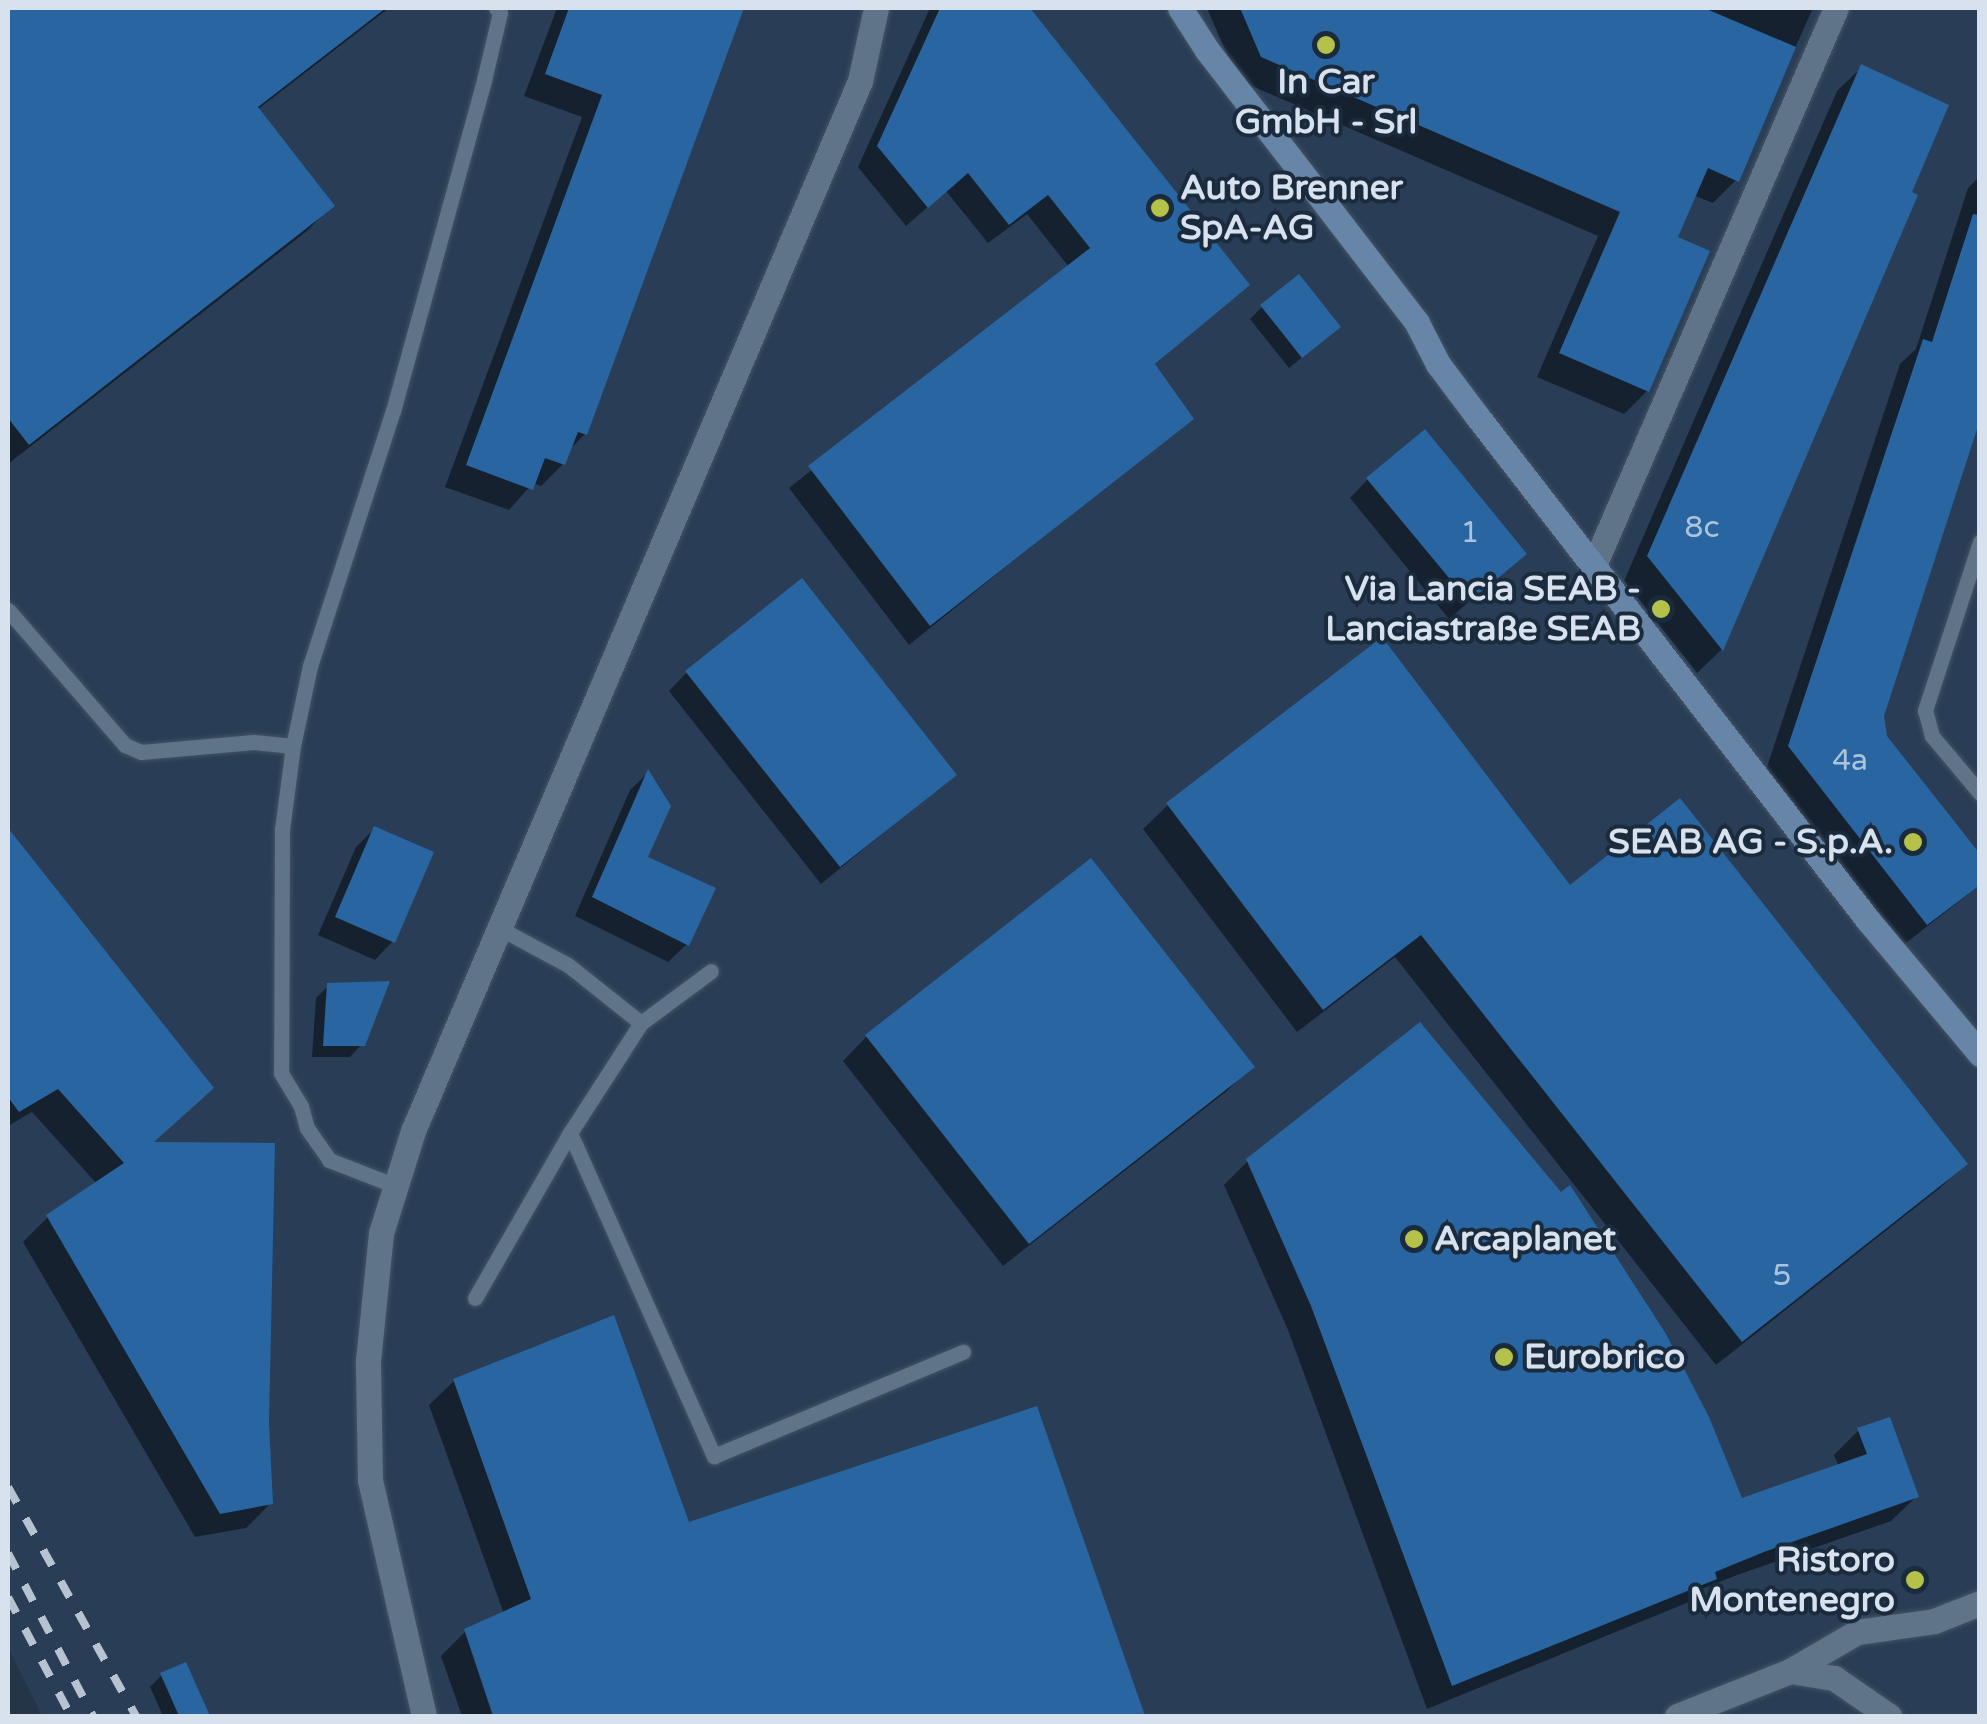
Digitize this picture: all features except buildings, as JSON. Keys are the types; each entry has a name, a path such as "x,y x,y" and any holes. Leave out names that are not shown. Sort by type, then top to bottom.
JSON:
{"main road":[{"path":"1180,8 1207,50 1416,323 1448,377 1868,920 1980,1054"}],"street":[{"path":"424,1716 370,1480 368,1361 381,1233 413,1131 860,81 876,8"},
{"path":"871,44 893,8"},
{"path":"1594,565 1836,8"},
{"path":"1677,1716 1790,1672 1858,1632 1934,1622 1980,1603"},
{"path":"1790,1672 1834,1678 1889,1716"}],"lane":[{"path":"396,1186 328,1160 280,1073 282,830 293,746 310,666 404,374 484,80 500,13 496,8"},
{"path":"1980,542 1925,710 1932,736 1980,793"},
{"path":"8,610 125,745 141,752 254,742 293,746"},
{"path":"499,928 568,965 641,1022"},
{"path":"475,1298 570,1133 641,1022 712,971"},
{"path":"570,1133 714,1456 962,1352"}],"shaded area":[{"path":"8,8 1979,8 1979,1716 42,1716 8,1647"}],"railway":[{"path":"8,1487 136,1716"},
{"path":"8,1553 93,1716"},
{"path":"8,1597 71,1716"}],"place":[{"name":"In Car GmbH - Srl","path":"1326,45"},
{"name":"Auto Brenner SpA-AG","path":"1160,208"},
{"name":"Via Lancia SEAB - Lanciastraße SEAB","path":"1661,609"},
{"name":"SEAB AG - S.p.A.","path":"1913,842"},
{"name":"Arcaplanet","path":"1414,1239"},
{"name":"Eurobrico","path":"1504,1357"},
{"name":"Ristoro Montenegro","path":"1915,1580"}]}
